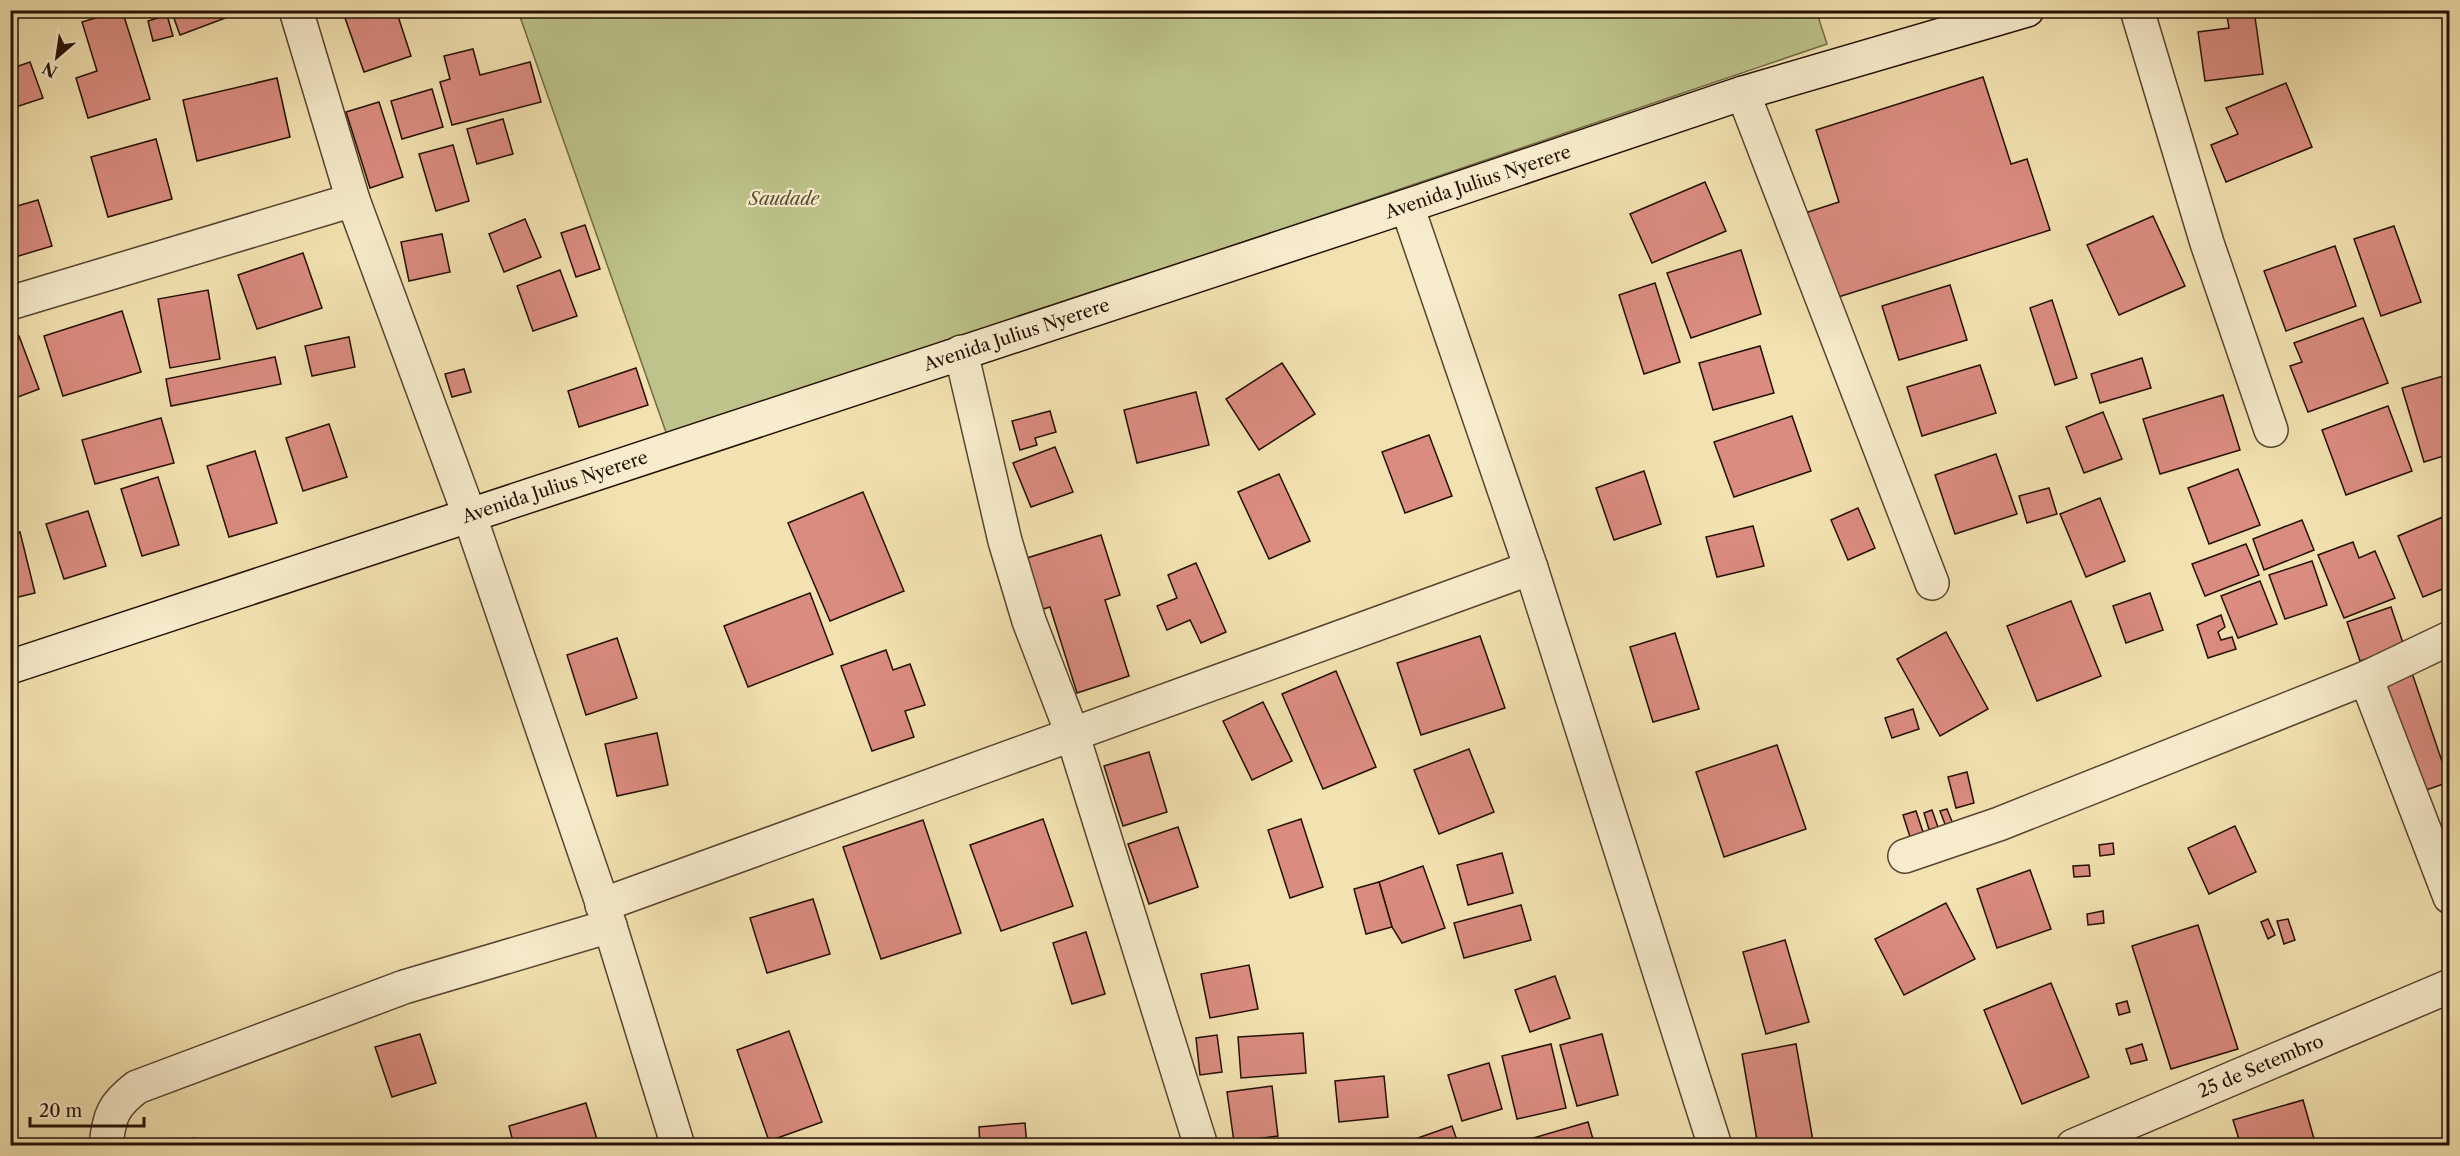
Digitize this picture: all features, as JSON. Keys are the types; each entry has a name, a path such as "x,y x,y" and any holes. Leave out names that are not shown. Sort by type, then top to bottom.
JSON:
{"street":[{"path":"296,10 353,200 469,514 606,916 678,1146"},
{"path":"2137,10 2207,243 2271,430"},
{"name":"Avenida Julius Nyerere","path":"10,667 1743,93 2007,13"},
{"path":"1743,93 1932,583"},
{"path":"10,303 353,200"},
{"path":"1407,206 1531,568 1715,1146"},
{"path":"961,352 1008,552 1029,621 1072,733 1201,1146"},
{"path":"106,1146 110,1118 120,1099 137,1087 405,987 606,916 1072,733 1531,568"},
{"path":"1905,856 1999,824 2366,678 2450,638"},
{"path":"2366,678 2450,897"},
{"name":"25 de Setembro","path":"2073,1146 2450,986"}],"green space":[{"name":"Saudade","path":"1816,10 1827,44 668,438 518,11"}],"building":[{"path":"122,10 150,99 88,118 76,78 97,71 82,22"},
{"path":"171,10 244,10 244,11 180,35"},
{"path":"369,10 396,10 411,56 364,72 345,18"},
{"path":"2226,10 2254,10 2263,74 2205,81 2198,32 2229,28"},
{"path":"167,15 173,36 153,41 148,21"},
{"path":"473,49 480,75 530,62 541,102 452,125 440,82 450,79 444,56"},
{"path":"30,62 43,98 10,109 10,69"},
{"path":"1983,77 2011,164 2027,159 2050,230 1832,299 1805,213 1839,202 1816,130"},
{"path":"277,78 290,137 197,161 183,100"},
{"path":"2286,83 2312,147 2226,182 2211,145 2238,134 2226,108"},
{"path":"432,89 443,127 402,139 391,101"},
{"path":"379,102 403,177 370,188 346,112"},
{"path":"503,119 513,154 477,164 467,129"},
{"path":"156,139 172,199 108,217 91,157"},
{"path":"453,145 469,201 436,211 419,154"},
{"path":"1705,182 1726,231 1652,263 1630,214"},
{"path":"38,200 52,246 12,258 10,208"},
{"path":"2153,216 2185,286 2119,315 2087,245"},
{"path":"525,219 541,257 504,272 489,234"},
{"path":"585,225 600,269 576,277 561,233"},
{"path":"2394,226 2421,302 2381,316 2354,239"},
{"path":"442,234 450,272 409,281 401,242"},
{"path":"2335,246 2356,306 2286,331 2264,271"},
{"path":"1741,250 1761,314 1691,338 1667,273"},
{"path":"303,253 322,308 257,329 238,275"},
{"path":"560,270 577,316 533,331 517,286"},
{"path":"1655,283 1680,362 1644,374 1619,295"},
{"path":"1950,285 1967,340 1899,360 1882,306"},
{"path":"208,290 220,359 170,368 158,299"},
{"path":"2052,300 2077,378 2055,385 2030,308"},
{"path":"122,311 141,372 63,396 44,336"},
{"path":"2363,318 2388,383 2308,412 2290,366 2302,362 2294,343"},
{"path":"19,336 39,389 10,400 10,340"},
{"path":"349,337 355,367 312,376 305,346"},
{"path":"1760,346 1774,393 1713,410 1699,363"},
{"path":"275,357 281,384 171,406 166,379"},
{"path":"2142,358 2151,388 2100,403 2091,374"},
{"path":"1282,363 1315,414 1259,450 1226,399"},
{"path":"1980,365 1996,413 1922,436 1907,387"},
{"path":"636,368 648,405 579,427 568,391"},
{"path":"464,369 471,392 452,397 445,374"},
{"path":"2450,374 2450,454 2424,462 2402,388"},
{"path":"1196,392 1209,445 1137,463 1124,410"},
{"path":"2223,395 2240,450 2160,474 2143,419"},
{"path":"2388,406 2412,471 2346,495 2322,430"},
{"path":"1050,411 1056,432 1035,438 1037,445 1020,450 1012,421"},
{"path":"2103,412 2122,459 2084,473 2066,427"},
{"path":"1792,416 1811,471 1734,497 1714,442"},
{"path":"161,418 174,463 95,484 82,440"},
{"path":"329,424 347,477 303,491 286,438"},
{"path":"1429,435 1452,496 1405,513 1382,452"},
{"path":"1055,447 1073,492 1031,507 1013,463"},
{"path":"255,451 277,523 229,537 207,466"},
{"path":"1996,454 2017,514 1955,534 1935,475"},
{"path":"2238,469 2260,525 2209,544 2188,488"},
{"path":"1644,471 1661,524 1614,540 1596,488"},
{"path":"1279,474 1310,541 1269,559 1238,492"},
{"path":"158,477 179,545 142,556 121,489"},
{"path":"2049,488 2057,514 2027,523 2019,496"},
{"path":"863,492 904,591 830,621 788,523"},
{"path":"2100,498 2125,561 2086,577 2060,514"},
{"path":"1858,508 1875,548 1848,560 1831,520"},
{"path":"88,511 106,566 64,579 46,524"},
{"path":"2450,514 2450,586 2423,597 2398,536"},
{"path":"2302,520 2314,550 2264,570 2253,539"},
{"path":"1753,526 1764,566 1717,577 1706,537"},
{"path":"20,532 35,593 10,599 10,535"},
{"path":"1101,535 1120,595 1105,600 1129,676 1077,693 1050,607 1030,613 1014,562"},
{"path":"2353,542 2359,558 2375,551 2395,598 2344,618 2318,555"},
{"path":"2246,544 2259,575 2205,596 2192,564"},
{"path":"2312,561 2327,605 2285,619 2269,575"},
{"path":"1196,563 1226,632 1201,643 1190,620 1167,630 1157,606 1177,598 1168,575"},
{"path":"2260,581 2277,624 2238,638 2221,596"},
{"path":"810,593 833,654 748,687 724,626"},
{"path":"2150,593 2163,630 2126,643 2113,606"},
{"path":"2071,601 2101,676 2037,701 2007,626"},
{"path":"2391,607 2404,646 2360,661 2347,622"},
{"path":"2221,615 2225,627 2218,632 2221,640 2232,637 2236,649 2208,658 2197,625"},
{"path":"1946,632 1988,709 1940,736 1897,659"},
{"path":"1675,633 1699,709 1653,722 1630,647"},
{"path":"1480,636 1505,708 1421,735 1397,663"},
{"path":"617,638 637,698 586,715 567,655"},
{"path":"886,650 893,670 910,664 925,705 905,711 914,737 872,751 841,666"},
{"path":"1336,671 1376,767 1323,789 1282,694"},
{"path":"2412,673 2449,782 2415,794 2378,685"},
{"path":"1263,702 1292,761 1252,780 1223,721"},
{"path":"1913,709 1919,729 1892,738 1885,718"},
{"path":"657,733 668,785 617,796 605,744"},
{"path":"1777,745 1806,829 1724,857 1696,772"},
{"path":"1469,749 1494,812 1439,834 1414,770"},
{"path":"1149,752 1167,812 1123,826 1104,766"},
{"path":"1967,772 1974,803 1956,808 1948,777"},
{"path":"1947,809 1955,829 1948,832 1940,811"},
{"path":"1932,810 1940,833 1931,836 1924,813"},
{"path":"1916,811 1925,838 1912,843 1903,815"},
{"path":"1043,819 1073,906 1001,931 970,845"},
{"path":"1301,819 1323,887 1290,898 1268,830"},
{"path":"923,820 961,933 881,959 843,847"},
{"path":"2235,826 2256,872 2209,894 2188,848"},
{"path":"1178,827 1198,887 1149,904 1128,844"},
{"path":"2113,843 2114,854 2100,856 2099,845"},
{"path":"1502,853 1513,893 1468,905 1457,865"},
{"path":"2089,865 2090,876 2074,877 2073,866"},
{"path":"1423,866 1445,928 1402,943 1392,927 1379,882"},
{"path":"2030,870 2051,929 1997,948 1977,889"},
{"path":"1379,882 1392,927 1366,934 1354,889"},
{"path":"813,899 830,954 767,973 750,918"},
{"path":"1946,903 1975,959 1904,995 1875,939"},
{"path":"1521,905 1531,940 1464,958 1454,923"},
{"path":"2103,911 2104,923 2088,925 2087,914"},
{"path":"2268,919 2275,935 2268,939 2261,922"},
{"path":"2288,919 2295,940 2284,944 2277,921"},
{"path":"2198,925 2238,1049 2171,1069 2132,946"},
{"path":"1086,932 1105,994 1072,1004 1053,943"},
{"path":"1785,940 1809,1022 1766,1034 1743,952"},
{"path":"1249,965 1258,1009 1210,1018 1201,974"},
{"path":"1555,976 1570,1018 1530,1032 1515,990"},
{"path":"2051,983 2089,1077 2022,1104 1984,1010"},
{"path":"2127,1001 2130,1012 2119,1015 2116,1004"},
{"path":"789,1031 822,1122 769,1141 737,1050"},
{"path":"1303,1033 1306,1073 1241,1078 1238,1037"},
{"path":"420,1034 436,1083 392,1097 375,1047"},
{"path":"1602,1034 1618,1095 1577,1106 1560,1045"},
{"path":"1217,1035 1222,1072 1200,1075 1196,1038"},
{"path":"1551,1044 1566,1108 1517,1119 1502,1056"},
{"path":"1796,1044 1813,1141 1786,1146 1758,1146 1742,1054"},
{"path":"2142,1044 2147,1060 2131,1064 2126,1049"},
{"path":"1489,1063 1502,1109 1462,1121 1448,1075"},
{"path":"1384,1076 1388,1117 1339,1122 1335,1081"},
{"path":"1272,1086 1278,1136 1234,1142 1227,1092"},
{"path":"2303,1100 2316,1146 2241,1146 2233,1120"},
{"path":"586,1103 599,1146 514,1146 509,1126"},
{"path":"1588,1122 1595,1146 1506,1146"},
{"path":"1025,1123 1027,1146 980,1146 979,1127"},
{"path":"1452,1126 1459,1146 1417,1146 1415,1139"},
{"path":"195,1138 197,1146 173,1146"}]}
